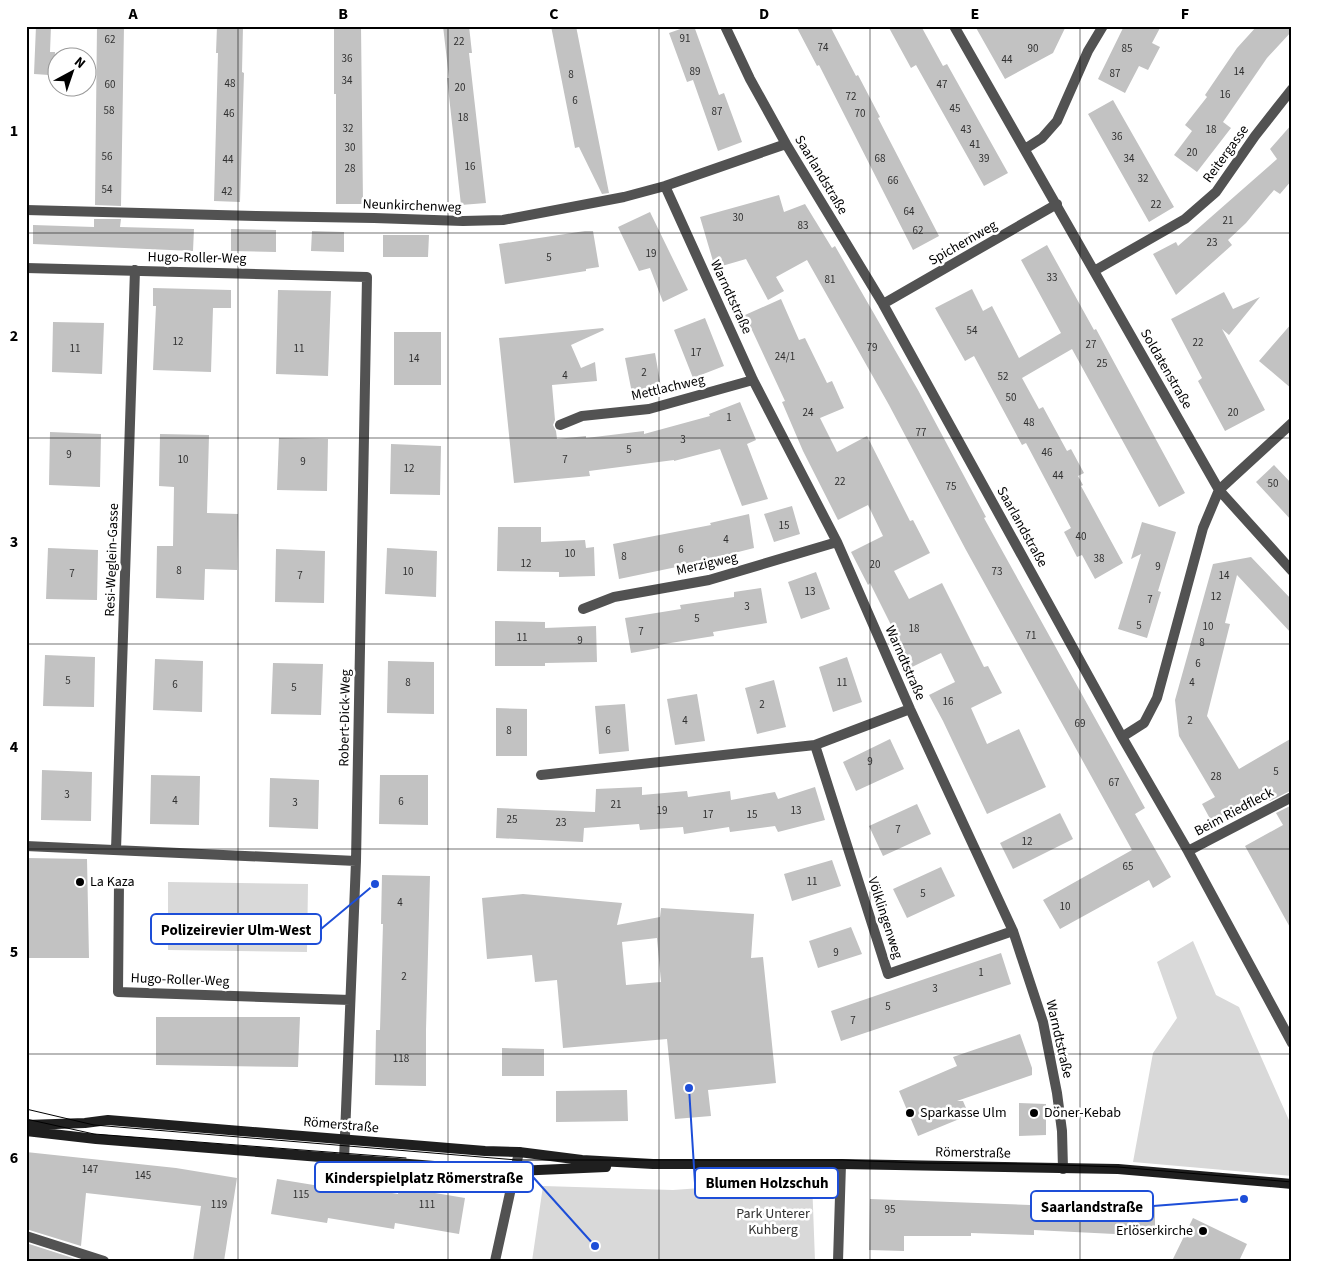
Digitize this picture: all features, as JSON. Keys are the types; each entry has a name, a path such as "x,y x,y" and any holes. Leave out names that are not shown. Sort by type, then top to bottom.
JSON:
{"street":[{"name":"Saarlandstraße","path":"725,26 750,79 786,144 883,304 1292,1043"},
{"name":"Soldatenstraße","path":"954,26 1219,490 1292,571"},
{"path":"1025,149 1042,138 1058,121 1088,51 1103,26"},
{"name":"Reitergasse","path":"1094,270 1185,219 1216,192 1292,89"},
{"name":"Neunkirchenweg","path":"26,210 374,218 463,222 503,220 624,197 665,186 786,144"},
{"name":"Warndtstraße","path":"665,186 754,380 837,542 910,709 1014,931 1045,1031 1062,1131 1063,1169"},
{"name":"Spichernweg","path":"883,304 1057,204"},
{"name":"Hugo-Roller-Weg","path":"26,268 367,276"},
{"name":"Resi-Weglein-Gasse","path":"116,850 135,270"},
{"name":"Robert-Dick-Weg","path":"344,1160 356,861 367,276"},
{"name":"Mettlachweg","path":"560,425 582,416 649,409 754,380"},
{"path":"1122,738 1144,723 1157,698 1203,528 1219,490 1292,423"},
{"name":"Merzigweg","path":"583,609 614,597 709,580 837,542"},
{"path":"541,776 815,745 910,709"},
{"name":"Völklingenweg","path":"815,745 888,974 1014,931"},
{"name":"Beim Riedfleck","path":"1188,852 1292,797"},
{"path":"26,846 356,861"},
{"name":"Hugo-Roller-Weg","path":"119,883 118,992 350,1000"},
{"name":"Römerstraße","path":"26,1125 86,1123 108,1120 485,1151 519,1152 582,1160 653,1164"},
{"name":"Römerstraße","path":"26,1131 105,1140 344,1160 516,1171 653,1164 841,1164 1128,1170 1292,1184"},
{"path":"495,1261 519,1152"},
{"path":"838,1261 841,1164"},
{"path":"26,1236 104,1261"}],"green space":[{"path":"168,882 308,884 307,952 168,950"},
{"path":"1193,941 1216,995 1239,1007 1292,1127 1292,1176 1133,1162 1153,1053 1177,1018 1157,962"},
{"name":"Park Unterer Kuhberg","path":"812,1180 815,1261 532,1261 543,1186 673,1190"}],"building":[{"path":"36,26 51,26 50,48 48,48 48,75 34,74"},
{"path":"97,26 124,26 121,206 95,205 96,98 98,98"},
{"path":"217,26 243,26 242,72 244,73 240,202 214,201"},
{"path":"334,26 361,26 363,204 336,204"},
{"path":"443,26 469,26 472,53 469,53 486,203 461,205"},
{"path":"551,26 576,26 609,193 602,194 579,147 575,148"},
{"path":"694,26 719,95 724,93 742,142 718,151 693,80 687,82 669,33"},
{"path":"796,26 830,26 880,117 878,118 939,236 913,250 819,65 817,66"},
{"path":"888,26 921,26 943,66 947,64 1008,173 984,186 916,65 911,68"},
{"path":"975,26 1066,26 1053,53 1005,79"},
{"path":"1124,26 1161,26 1152,43 1160,47 1148,70 1139,66 1125,93 1098,79"},
{"path":"1257,26 1292,26 1292,31 1267,58 1223,122 1231,128 1197,172 1174,155 1192,131 1185,125 1207,97 1205,95 1237,48"},
{"path":"1113,100 1174,207 1149,222 1088,114"},
{"path":"1292,124 1292,180 1280,194 1274,190 1246,223 1228,240 1232,245 1176,295 1153,254 1176,242 1178,246 1277,159 1270,149"},
{"path":"779,195 784,212 805,204 832,248 835,246 918,390 986,517 984,518 1145,808 1135,814 1171,877 1153,888 1149,880 1060,929 1043,900 1132,850 966,550 889,405 807,260 776,277 784,291 768,300 746,259 715,268 700,217"},
{"path":"650,212 688,290 663,302 650,268 639,271 618,227"},
{"path":"94,219 121,219 120,227 194,229 193,251 33,244 33,225 94,227"},
{"path":"231,229 276,230 276,252 231,251"},
{"path":"312,231 344,232 344,252 311,251"},
{"path":"593,231 599,267 586,269 586,271 505,284 499,244"},
{"path":"383,235 429,235 428,257 383,257"},
{"path":"1047,245 1094,330 1096,329 1185,493 1159,507 1072,349 1022,378 1039,409 1043,407 1067,451 1071,449 1084,473 1078,476 1083,485 1081,486 1123,563 1095,579 1082,555 1077,557 1064,532 1071,528 1026,443 1022,445 974,356 965,361 935,308 972,289 983,311 992,306 1019,358 1061,333 1021,260"},
{"path":"153,288 231,290 231,308 213,308 211,372 153,370 156,306 153,306"},
{"path":"278,290 331,291 328,376 276,374"},
{"path":"1224,292 1233,309 1260,297 1229,335 1222,329 1265,410 1225,431 1198,381 1202,378 1171,319"},
{"path":"781,299 799,340 805,338 827,383 832,381 844,408 820,418 837,452 867,436 910,521 913,520 930,553 894,571 909,599 942,583 984,667 988,666 1002,693 971,708 987,744 1019,729 1046,787 987,814 929,695 955,682 941,653 912,667 870,583 868,585 851,552 883,536 868,505 838,520 803,451 782,402 785,401 745,315"},
{"path":"705,318 724,366 693,378 674,330"},
{"path":"53,322 104,323 102,374 52,372"},
{"path":"1292,323 1292,389 1259,361"},
{"path":"603,328 604,330 571,345 581,368 595,362 597,381 552,385 555,420 553,425 557,439 586,436 586,438 644,431 644,434 710,416 709,414 740,402 756,440 747,444 768,499 742,506 720,449 674,461 589,471 590,476 514,483 499,338"},
{"path":"394,332 441,332 441,385 394,385"},
{"path":"655,353 661,387 632,393 625,358"},
{"path":"50,432 101,434 100,487 49,485"},
{"path":"160,434 209,435 207,513 238,514 237,570 205,569 204,600 156,598 157,546 173,546 174,487 159,486"},
{"path":"279,438 328,439 327,491 277,490"},
{"path":"391,444 441,446 440,495 390,494"},
{"path":"1274,465 1292,484 1292,521 1256,482"},
{"path":"792,506 800,534 774,542 764,514"},
{"path":"749,514 754,548 619,579 613,544 711,525 710,523"},
{"path":"1142,522 1176,532 1158,591 1161,592 1147,638 1118,629 1141,554 1131,559"},
{"path":"498,527 541,527 541,542 585,540 586,548 594,547 595,576 559,577 559,572 497,571"},
{"path":"48,548 98,550 97,600 46,599"},
{"path":"387,548 437,551 436,597 385,594"},
{"path":"276,549 325,551 324,603 275,602"},
{"path":"1251,557 1292,600 1292,634 1237,575 1225,623 1230,624 1207,716 1239,769 1292,738 1292,790 1270,801 1267,796 1214,826 1202,804 1215,797 1179,736 1175,700 1213,564"},
{"path":"816,572 830,609 801,619 788,582"},
{"path":"761,588 767,623 713,632 714,636 658,645 659,648 631,653 625,618 681,609 680,605 734,597 734,592"},
{"path":"495,621 545,622 545,628 596,626 597,662 545,663 545,666 495,666"},
{"path":"45,655 95,657 94,707 43,706"},
{"path":"847,657 862,702 833,712 819,667"},
{"path":"155,659 203,661 202,712 153,710"},
{"path":"388,661 434,662 434,714 387,713"},
{"path":"273,663 323,664 321,715 271,714"},
{"path":"774,680 786,727 757,734 745,688"},
{"path":"697,694 705,741 675,745 667,699"},
{"path":"625,704 629,751 599,754 595,706"},
{"path":"496,708 527,709 527,756 496,756"},
{"path":"890,739 904,769 856,791 843,762"},
{"path":"42,770 92,772 91,821 41,820"},
{"path":"151,775 200,776 199,825 150,824"},
{"path":"380,775 428,775 428,825 379,824"},
{"path":"270,778 319,780 318,829 269,827"},
{"path":"642,787 642,795 687,791 688,797 730,791 731,800 775,792 778,799 815,787 825,820 778,832 775,826 730,832 729,827 684,834 683,827 640,830 639,824 584,828 583,842 496,838 497,808 595,812 596,789"},
{"path":"917,804 931,834 883,856 869,826"},
{"path":"1292,805 1292,931 1245,846 1283,825 1276,813"},
{"path":"1060,813 1073,839 1013,869 1000,843"},
{"path":"26,858 87,859 89,958 26,958"},
{"path":"832,860 841,886 792,901 784,874"},
{"path":"941,867 955,896 907,918 893,889"},
{"path":"382,875 430,876 426,1086 375,1085 376,1030 380,1030 383,924 381,924"},
{"path":"523,894 622,903 617,925 660,917 661,908 754,914 751,958 763,957 776,1083 708,1090 711,1116 675,1119 667,1039 563,1048 557,980 535,982 532,955 487,959 482,898","holes":["657,938 661,982 626,985 622,942"]},
{"path":"851,927 862,954 818,968 809,941"},
{"path":"1001,953 1011,984 841,1041 831,1011"},
{"path":"156,1017 300,1017 298,1067 156,1065"},
{"path":"1020,1034 1032,1068 1032,1075 957,1101 963,1101 969,1115 918,1136 899,1091 957,1066 953,1057"},
{"path":"502,1048 544,1049 544,1076 502,1076"},
{"path":"627,1090 628,1121 556,1122 556,1091"},
{"path":"1019,1103 1046,1104 1046,1135 1019,1136"},
{"path":"26,1152 176,1168 237,1178 224,1261 193,1261 201,1206 86,1193 81,1246 26,1229"},
{"path":"277,1179 332,1188 333,1183 398,1194 399,1187 465,1198 459,1234 395,1223 394,1229 328,1218 327,1223 271,1214"},
{"path":"870,1199 1058,1206 1058,1202 1100,1203 1100,1205 1155,1205 1155,1236 1034,1230 1034,1235 971,1233 971,1236 904,1236 904,1251 869,1250"},
{"name":"Erlöserkirche","path":"1193,1218 1247,1244 1239,1261 1172,1261"},
{"path":"26,1243 79,1260 79,1261 26,1261"}],"tram line":[{"path":"26,1109 94,1125 517,1160 842,1160 1032,1164 1118,1167 1292,1182"},
{"path":"26,1119 94,1134 406,1158"}],"place":[{"name":"La Kaza","path":"80,882"},
{"name":"Polizeirevier Ulm-West","path":"375,884"},
{"name":"Blumen Holzschuh","path":"689,1088"},
{"name":"Sparkasse Ulm","path":"910,1113"},
{"name":"Döner-Kebab","path":"1034,1113"},
{"name":"Saarlandstraße","path":"1244,1199"},
{"name":"Erlöserkirche","path":"1203,1231"},
{"name":"Kinderspielplatz Römerstraße","path":"595,1246"}]}
